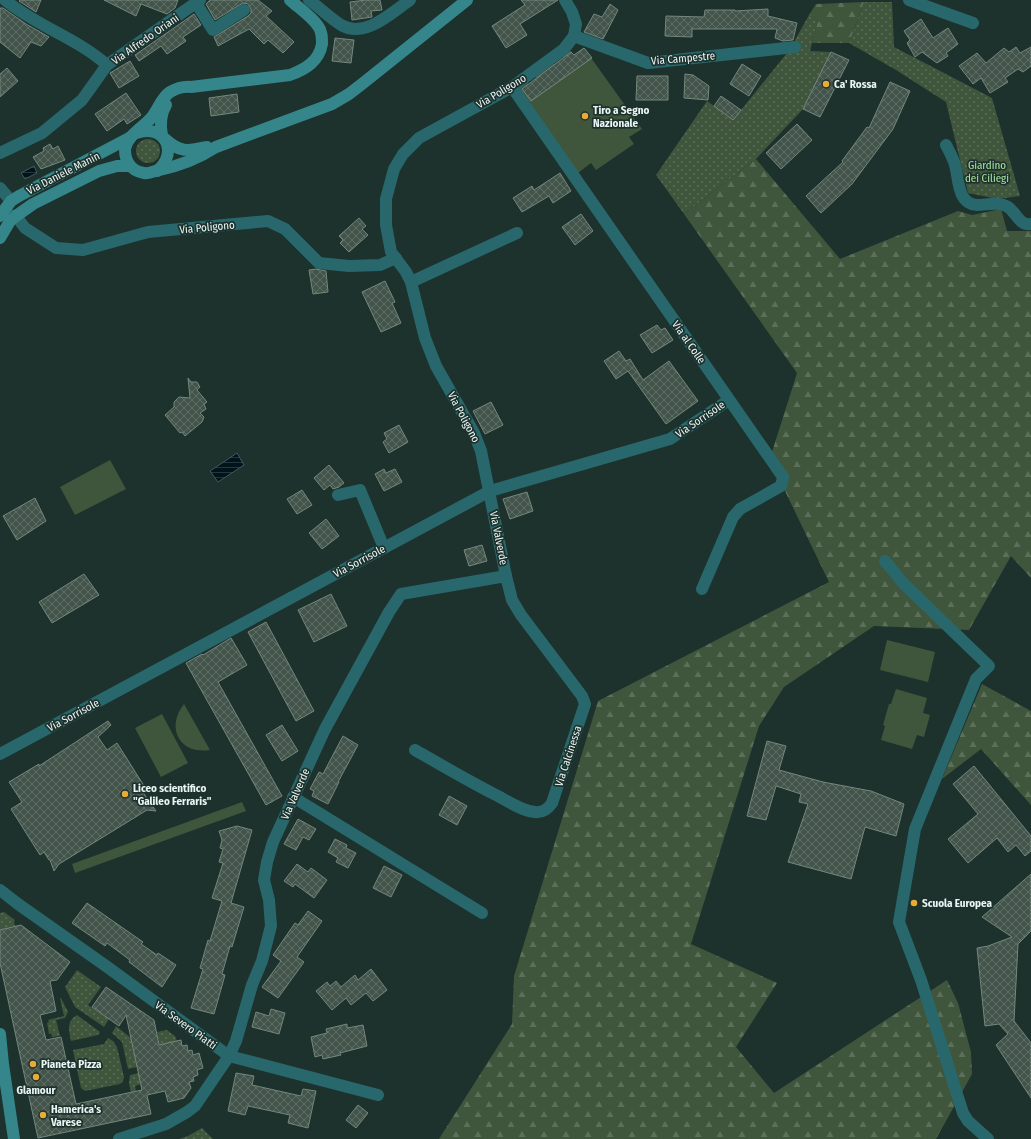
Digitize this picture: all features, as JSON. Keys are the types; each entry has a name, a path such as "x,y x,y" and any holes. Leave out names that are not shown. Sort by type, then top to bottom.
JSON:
{"main road":[{"path":"290,0 314,21 322,32 319,54 312,64 303,70 290,75 182,87 170,92 162,100 153,116 134,135 125,148 125,154 130,166 136,171 143,173 157,171 186,162 216,147 332,104 349,94 467,0"},
{"path":"157,171 167,160 168,153 168,146 163,138 160,121 165,106 175,97 191,87"},
{"path":"134,135 143,130 150,130 156,132 180,150 195,150 216,147"},
{"name":"Via Daniele Manin","path":"0,216 11,201 134,135"},
{"name":"Via Daniele Manin","path":"0,238 6,226 16,216 33,204 100,171 117,166 130,166"},
{"path":"0,1034 1,1062 14,1139"}],"street":[{"path":"310,0 341,25 348,28 357,29 376,23 410,0"},
{"path":"565,0 572,12 576,24 574,36"},
{"path":"909,0 973,23"},
{"path":"198,2 213,30 244,10"},
{"name":"Via Alfredo Oriani","path":"0,153 42,133 82,100 107,65 198,2"},
{"path":"7,3 67,37 107,65"},
{"name":"Via Campestre","path":"574,36 648,62 795,47"},
{"name":"Via Poligono","path":"490,491 481,451 474,432 436,366 425,338 411,282 391,252 386,225 386,199 394,169 403,154 418,138 512,87 564,49 574,36"},
{"name":"Via al Colle","path":"512,87 783,477 781,486 740,509 733,517 702,589"},
{"path":"946,145 955,164 960,190 964,199 975,205 996,203 1005,205 1011,208 1020,221 1028,225 1031,224"},
{"path":"0,188 11,201"},
{"path":"0,216 16,216"},
{"name":"Via Poligono","path":"16,216 25,228 56,248 83,250 148,232 268,221 285,229 319,263 349,266 380,265 396,258"},
{"path":"411,282 517,233"},
{"name":"Via Sorrisole","path":"0,754 490,491 670,439 729,400"},
{"path":"338,495 360,490 384,548"},
{"name":"Via Valverde","path":"119,1139 166,1124 195,1106 229,1056 236,1041 252,984 262,961 271,926 269,900 264,880 267,862 273,842 325,729 389,612 401,594 506,576 490,491"},
{"path":"885,561 904,584 989,666 976,679 915,829 896,911 921,980 963,1113 968,1121 988,1139"},
{"name":"Via Calcinessa","path":"415,750 470,782 523,809 541,812 548,809 552,803 585,704 582,696 521,615 512,600 506,576"},
{"path":"293,797 482,913"},
{"name":"Via Severo Piatti","path":"0,890 229,1056 378,1095"},
{"name":"Via Severo Piatti","path":"0,901 18,904"}],"green space":[{"name":"Giardino dei Ciliegi","path":"864,2 892,2 894,47 992,98 1020,196 998,199 968,193 946,102 896,70 849,43"},
{"path":"864,2 849,43 812,43 818,20 809,15 816,4"},
{"path":"809,15 818,20 810,51 831,52 803,109 756,159 684,214 656,175 707,101 733,120 787,53 795,52 795,40"},
{"name":"Tiro a Segno Nazionale","path":"584,48 642,129 629,137 634,144 596,170 591,163 578,173 518,88 527,81 530,86 538,80 535,76 553,63 556,67 566,60 563,56 571,51 574,55"},
{"path":"148,139 157,142 160,151 157,160 148,163 139,160 136,151 139,142"},
{"path":"756,159 840,259 958,211 972,215 1001,209 1007,231 1031,231 1031,578 1011,556 969,630 874,626 784,687 759,726 691,944 777,983 736,1047 774,1093 947,980 958,1003 971,1052 972,1074 936,1139 439,1139 512,1024 514,976 598,701 829,582 784,489 772,452 797,373 684,214"},
{"path":"110,460 126,489 75,515 60,487"},
{"path":"887,640 935,652 928,682 880,670"},
{"path":"982,684 1031,711 1031,805 981,749 942,779"},
{"path":"896,689 927,698 923,713 930,715 924,737 917,735 912,749 881,740 885,726 883,725 889,704 891,704"},
{"path":"184,704 210,750 191,748 184,744 179,738 176,730 176,722 178,713"},
{"path":"162,714 188,763 161,777 135,728"},
{"path":"242,802 246,811 75,873 72,864"},
{"path":"4,912 15,920 15,926 0,930 0,913"},
{"path":"77,970 101,987 88,1005 109,1019 104,1027 75,1007 65,987"},
{"path":"60,998 68,1012 65,1018 56,1020 60,1036 52,1037 51,1033 49,1034 47,1023 49,1022 48,1020 64,1016"},
{"path":"77,1015 100,1032 98,1035 71,1041 69,1027 71,1020"},
{"path":"116,1026 131,1038 137,1067 128,1069 122,1042 112,1033"},
{"path":"167,1030 175,1036 177,1041 174,1042 168,1085 157,1032"},
{"path":"108,1038 113,1041 117,1047 124,1077 123,1081 120,1084 85,1091 81,1088 73,1050 104,1044"},
{"path":"139,1073 141,1084 135,1086 136,1091 131,1092 129,1083 130,1075"},
{"path":"202,1128 213,1139 179,1139 188,1136"}],"water":[{"path":"34,166 37,173 25,179 21,173"},
{"path":"237,453 244,465 218,482 210,471"}],"building":[{"path":"41,0 36,12 19,1"},
{"path":"104,0 178,0 175,8 167,14 141,4 136,16"},
{"path":"210,0 258,0 272,11 266,16 294,42 283,53 268,40 264,44 249,29 218,46 214,37 248,16 251,13 251,9 248,4 243,3 215,20 206,4"},
{"path":"380,0 382,10 371,11 372,17 352,20 350,2"},
{"path":"521,0 558,0 520,24 527,35 506,48 492,26 525,5"},
{"path":"610,4 618,10 603,39 584,32 594,14 602,17"},
{"path":"0,8 3,8 26,24 49,37 41,46 31,42 20,58 0,42"},
{"path":"768,9 768,16 797,23 793,40 783,41 775,38 777,29 692,29 692,37 665,36 666,16 704,17 705,10 735,11"},
{"path":"194,14 201,25 183,37 186,41 167,54 161,46 139,61 135,55"},
{"path":"921,19 933,38 948,28 958,44 946,53 948,56 937,63 922,52 915,57 907,43 910,40 904,31"},
{"path":"335,38 354,40 351,63 332,61"},
{"path":"1016,47 1020,53 1031,47 1031,66 1023,72 1018,69 1005,78 1008,82 990,93 981,78 973,84 959,66 977,53 986,63 1004,48 1009,52"},
{"path":"584,48 592,58 531,101 522,89 571,52 574,55"},
{"name":"Ca' Rossa","path":"831,52 849,60 820,117 803,109"},
{"path":"130,61 139,76 119,88 110,73"},
{"path":"742,64 761,76 749,96 730,84"},
{"path":"7,68 18,81 0,97 0,74"},
{"path":"685,74 693,75 709,86 708,100 684,98"},
{"path":"637,76 668,76 668,100 636,100"},
{"path":"890,82 910,91 893,129 852,184 821,213 806,196 843,162 842,161 867,127 869,128"},
{"path":"126,93 141,115 127,124 124,119 107,131 95,114"},
{"path":"237,94 239,112 211,116 209,98"},
{"path":"721,96 741,110 733,120 714,106"},
{"path":"797,124 812,140 781,169 766,153"},
{"path":"50,144 53,149 58,146 65,160 41,169 33,157 44,151 43,148"},
{"path":"560,173 571,191 553,203 549,196 522,212 513,198 532,186 534,190"},
{"path":"581,214 593,231 575,245 562,227"},
{"path":"359,218 366,226 362,229 368,235 349,252 340,243 343,240 339,236"},
{"path":"316,269 326,271 328,292 313,294 309,270"},
{"path":"385,281 395,302 392,303 401,323 381,332 362,292"},
{"path":"657,325 661,330 665,328 673,340 652,353 640,335"},
{"path":"619,351 626,361 630,359 643,380 669,361 698,401 666,424 628,371 616,379 604,361"},
{"path":"188,378 191,382 197,382 200,387 197,390 207,402 204,404 206,409 200,413 204,417 202,422 185,436 182,432 180,433 165,415 174,407 174,402 179,397 190,398"},
{"path":"491,402 503,425 485,434 473,411"},
{"path":"399,425 408,442 389,453 383,442 387,439 384,433"},
{"path":"329,465 344,483 333,489 330,485 324,490 314,478"},
{"path":"384,469 386,473 395,469 402,482 384,491 375,474"},
{"path":"302,490 312,505 297,514 287,499"},
{"path":"527,492 533,511 510,519 503,499"},
{"path":"35,498 46,521 17,540 3,516"},
{"path":"326,519 339,536 322,549 309,533"},
{"path":"482,545 487,561 469,566 464,550"},
{"path":"84,574 99,595 52,623 39,602"},
{"path":"331,594 347,626 314,642 298,610"},
{"path":"266,622 314,711 296,721 248,632"},
{"path":"231,638 247,665 218,682 282,796 266,805 186,663 202,654 203,655"},
{"path":"108,721 111,725 98,737 107,750 117,743 146,789 142,791 156,811 147,810 59,864 54,871 50,860 44,852 40,855 11,809 22,802 9,782 39,764 39,766"},
{"path":"282,725 298,751 282,761 266,735"},
{"path":"343,736 358,745 328,804 312,796 314,791 310,789 319,772 323,774"},
{"path":"767,741 786,746 779,770 823,782 871,791 904,804 896,836 865,827 851,879 788,862 808,804 799,802 801,794 776,786 766,820 747,816"},
{"path":"974,766 1031,836 1031,851 1025,856 1016,845 1008,852 997,838 968,863 948,839 978,814 953,784"},
{"path":"449,796 467,806 457,825 439,815"},
{"path":"298,819 316,829 309,840 303,837 296,850 284,844"},
{"path":"237,826 252,830 231,903 244,907 222,974 225,975 214,1014 191,1008 203,969 200,968 208,940 210,941 222,901 212,898 223,863 219,862 223,849 220,848 222,840 219,831"},
{"path":"335,839 347,845 346,848 356,853 348,868 336,862 338,858 328,852"},
{"path":"297,864 308,872 311,868 327,880 314,898 295,884 293,887 284,881"},
{"path":"384,866 402,875 391,897 373,888"},
{"path":"1031,874 1031,931 1018,944 1014,1021 1031,1043 1031,1098 996,1045 1008,1034 999,1024 985,1026 977,948 988,946 1012,937 982,917"},
{"path":"87,903 143,942 141,944 157,955 158,953 176,965 162,987 107,943 105,946 72,923"},
{"path":"308,911 322,921 297,957 304,962 278,998 262,987 281,961 273,955 295,923 298,925"},
{"path":"21,925 70,962 57,980 50,981 56,1011 40,1015 46,1040 61,1037 76,1104 142,1090 126,1015 119,1026 92,1007 106,987 154,1020 159,1045 181,1040 182,1046 187,1045 188,1051 192,1050 193,1055 199,1053 203,1068 197,1070 198,1075 193,1077 194,1081 189,1082 191,1088 184,1098 168,1102 165,1091 147,1095 151,1114 38,1138 0,963 0,930"},
{"path":"371,969 387,990 373,1001 366,993 351,1005 346,998 332,1010 316,991 327,982 330,986 336,981 341,987 355,975 358,980"},
{"path":"271,1009 285,1013 279,1034 252,1027 256,1012 269,1016"},
{"path":"347,1024 347,1028 363,1025 367,1046 340,1053 341,1055 323,1059 322,1055 315,1057 311,1037 327,1033 326,1029"},
{"path":"236,1073 254,1076 252,1085 301,1096 303,1089 316,1091 308,1128 288,1123 290,1115 248,1106 245,1115 228,1111"},
{"path":"358,1105 368,1113 356,1128 346,1120"}],"place":[{"name":"Ca' Rossa","path":"826,84"},
{"name":"Tiro a Segno Nazionale","path":"585,116"},
{"name":"Liceo scientifico \"Galileo Ferraris\"","path":"125,794"},
{"name":"Scuola Europea","path":"914,903"},
{"name":"Pianeta Pizza","path":"33,1064"},
{"name":"Glamour","path":"36,1077"},
{"name":"Hamerica's Varese","path":"43,1115"}]}
